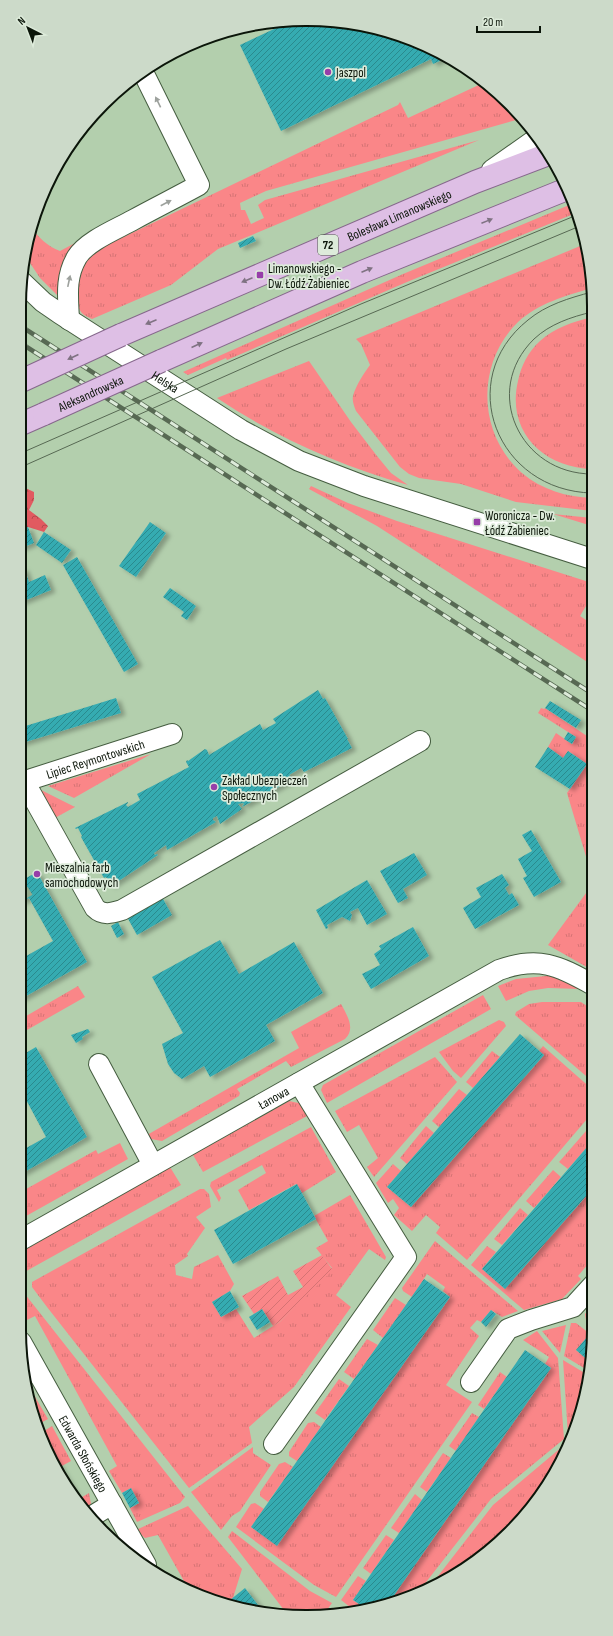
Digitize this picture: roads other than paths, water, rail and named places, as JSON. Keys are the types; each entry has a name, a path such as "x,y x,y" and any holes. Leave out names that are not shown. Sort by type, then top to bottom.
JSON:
{"main road":[{"name":"Bolesława Limanowskiego","path":"26,379 121,335 475,182 543,156"},
{"name":"Aleksandrowska","path":"26,422 362,272 562,191"}],"street":[{"path":"69,320 67,286 78,256 90,245 105,235 198,185 145,77"},
{"path":"475,182 533,141"},
{"name":"Helska","path":"27,287 43,302 69,320 240,430 270,447 317,469 364,486 587,557"},
{"name":"Lipiec Reymontowskich","path":"26,780 172,734"},
{"path":"26,791 95,908 102,912 111,913 129,906 420,741"},
{"name":"Łanowa","path":"26,1237 499,970 519,964 530,963 551,965 564,969 587,982"},
{"path":"99,1064 153,1165"},
{"path":"274,1444 406,1257 299,1083"},
{"path":"471,1382 508,1329 531,1320 573,1308 587,1292"},
{"name":"Edwarda Słońskiego","path":"27,1353 141,1555"},
{"path":"96,1514 112,1504"}],"tram line":[{"path":"26,451 361,304 572,217"},
{"path":"26,465 286,349 575,228"},
{"path":"586,294 542,310 528,320 505,345 493,372 490,401 496,428 510,453 531,474 559,487 587,492"},
{"path":"587,313 554,325 534,339 518,360 511,382 510,405 516,426 528,445 545,460 567,470 587,473"}],"railway":[{"path":"26,330 587,690"},
{"path":"26,346 587,707"}],"place":[{"name":"Jaszpol","path":"328,72"},
{"name":"Limanowskiego - Dw. Łódź Żabieniec","path":"260,275"},
{"name":"Woronicza - Dw. Łódź Żabieniec","path":"477,522"},
{"name":"Zakład Ubezpieczeń Społecznych","path":"214,787"},
{"name":"Mieszalnia farb samochodowych","path":"37,874"}]}
